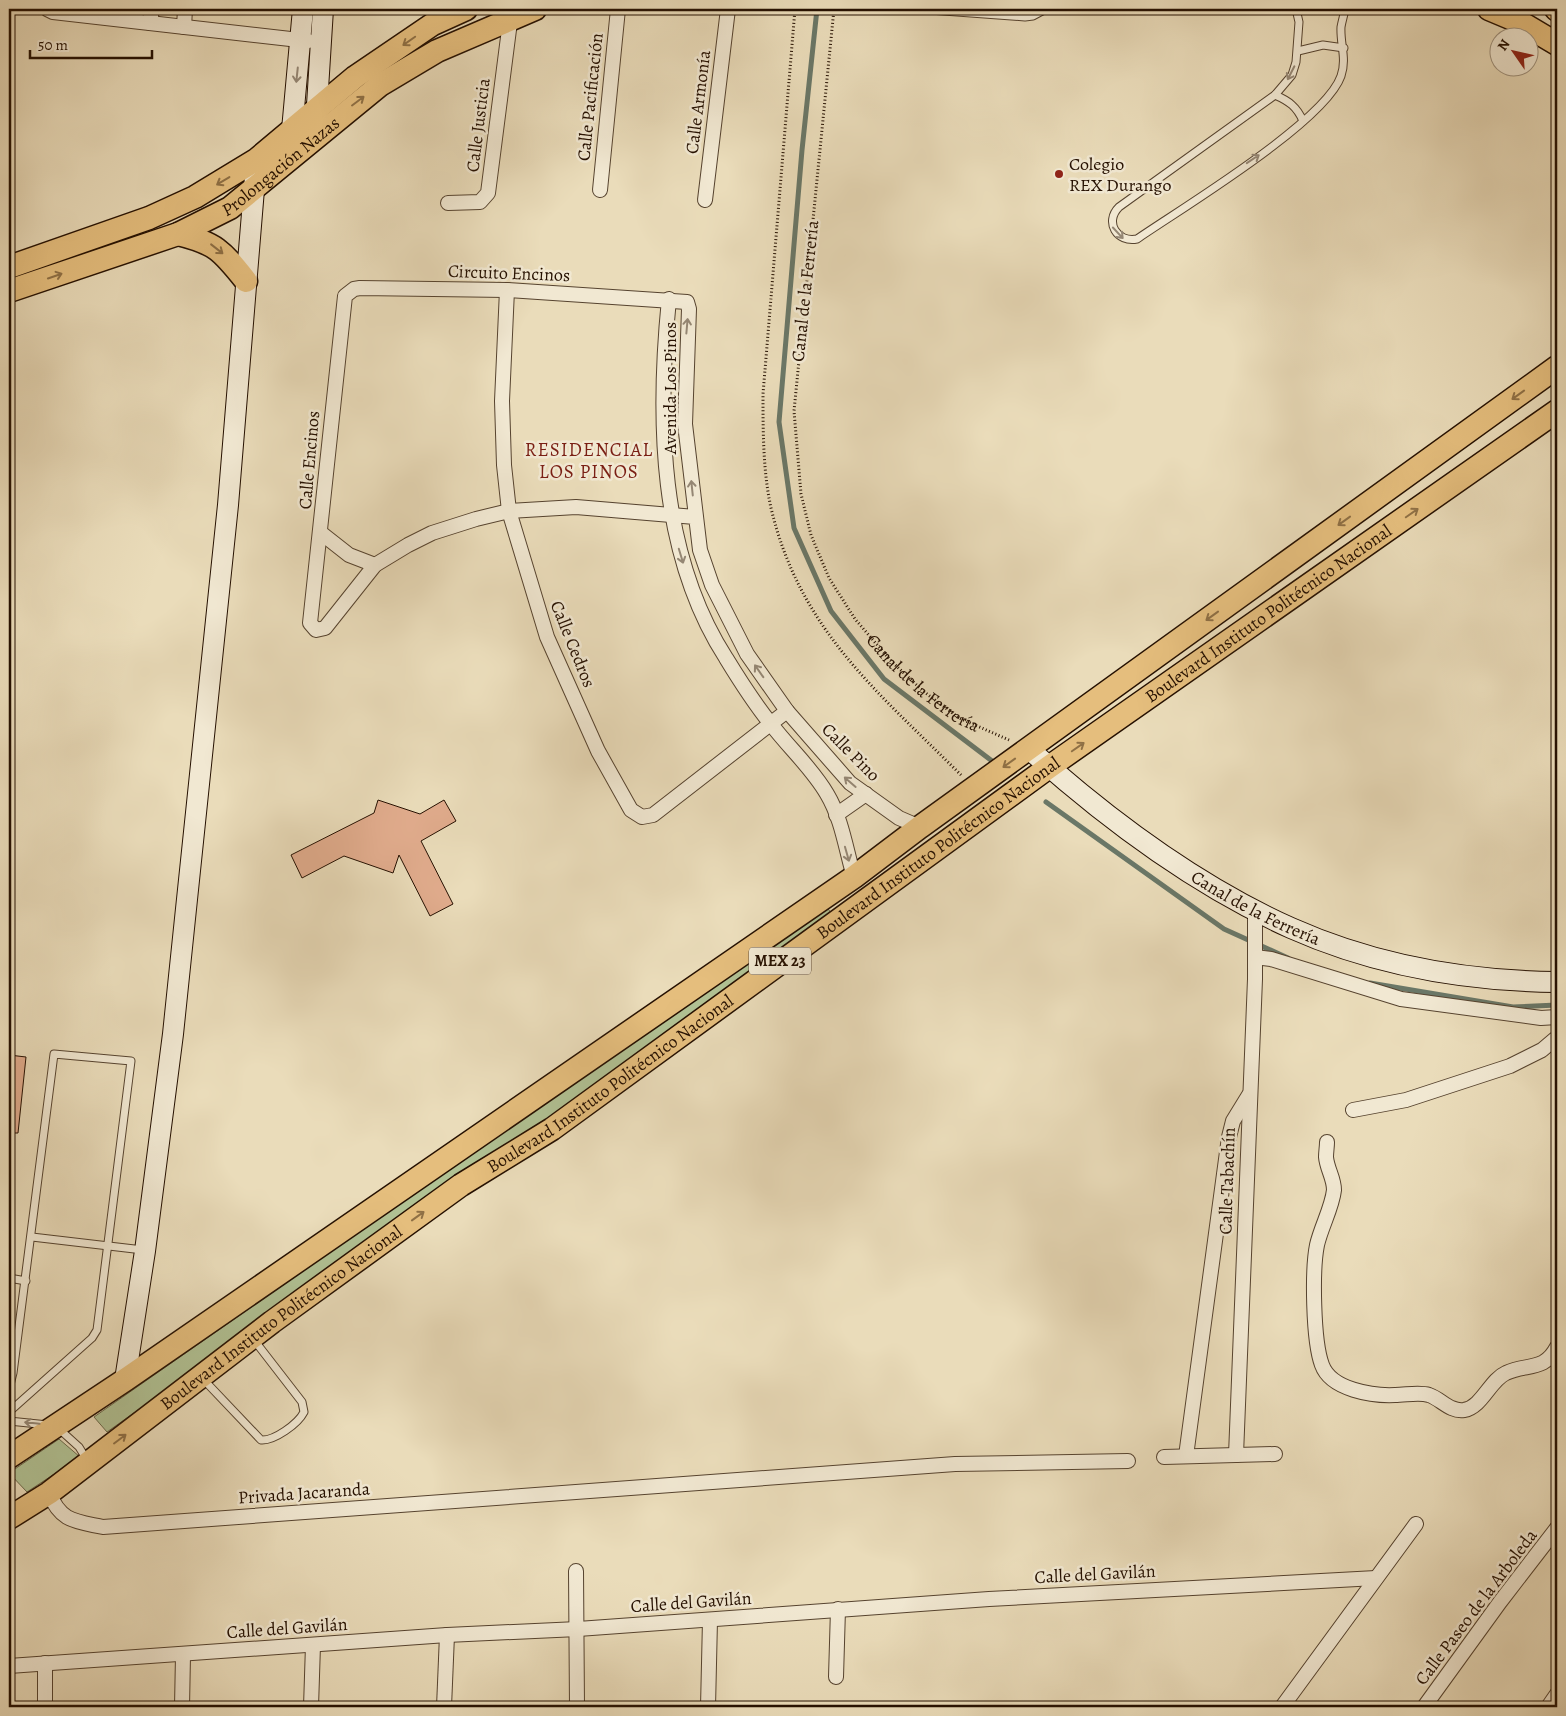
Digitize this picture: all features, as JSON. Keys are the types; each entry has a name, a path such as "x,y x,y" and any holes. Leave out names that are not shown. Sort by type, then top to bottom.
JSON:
{"main road":[{"name":"Prolongación Nazas","path":"9,267 149,218 195,197 256,160 355,77 434,16 466,9"},
{"name":"Prolongación Nazas","path":"9,291 178,234 230,208 292,160 380,85 437,51 511,13 535,9"},
{"path":"1489,9 1520,22 1557,44"},
{"path":"178,234 204,240 218,249 246,281"},
{"name":"Boulevard Instituto Politécnico Nacional","path":"9,1457 125,1380 854,877 920,827 1557,367"},
{"name":"Boulevard Instituto Politécnico Nacional","path":"14,1512 49,1493 253,1337 461,1185 552,1128 863,900 1049,767 1557,411"},
{"path":"854,877 863,900"}],"street":[{"path":"46,9 53,12 320,43"},
{"path":"150,23 152,9"},
{"path":"184,27 185,9"},
{"path":"292,160 290,131 303,9"},
{"path":"318,136 316,109 323,9"},
{"name":"Calle Pacificación","path":"600,190 618,9"},
{"name":"Calle Armonía","path":"705,200 728,9"},
{"name":"Calle Justicia","path":"448,203 480,202 488,193 511,13"},
{"path":"125,1380 145,1250 172,1034 227,515 256,160"},
{"name":"Circuito Encinos","path":"348,292 360,288 507,290 668,299"},
{"name":"Calle Cedros","path":"507,290 502,401 508,511 546,637 598,751 634,814 642,817 653,815 786,711"},
{"name":"Calle Encinos","path":"348,292 342,302 321,532 310,623 316,630 325,628 375,565"},
{"name":"Avenida Los Pinos","path":"771,724 724,656 691,588 678,546 664,442 662,401 668,299 683,300 689,305 685,424 700,550 726,617 747,654 786,711"},
{"path":"321,532 349,555 375,565 432,533 508,511 576,507 695,517"},
{"name":"Calle Pino","path":"786,711 850,783 899,818 920,827"},
{"path":"771,724 812,772 828,796 836,815 854,877"},
{"name":"Canal de la Ferrería","path":"1029,749 1126,828 1184,868 1254,909 1292,928 1318,938 1410,966 1492,980 1557,982"},
{"path":"812,772 829,761"},
{"path":"836,815 866,794"},
{"name":"Calle Tabachín","path":"1236,1455 1255,954 1254,909"},
{"path":"1255,954 1401,999 1541,1018 1557,1017"},
{"path":"1353,1110 1406,1100 1510,1066 1542,1050 1556,1040 1541,1018"},
{"path":"1186,1456 1229,1137 1233,1120 1249,1095"},
{"path":"1327,1142 1326,1158 1333,1178 1334,1191 1318,1243 1314,1272 1318,1351 1322,1367 1332,1379 1363,1392 1380,1395 1430,1395 1450,1408 1464,1410 1472,1407 1506,1373 1543,1363 1552,1356 1557,1347"},
{"path":"1164,1456 1275,1454"},
{"name":"Privada Jacaranda","path":"49,1493 56,1508 71,1520 103,1527 575,1490 956,1464 1128,1461"},
{"path":"1282,1707 1416,1524"},
{"name":"Calle Paseo de la Arboleda","path":"1424,1707 1500,1602 1557,1528"},
{"path":"576,1572 578,1629 577,1707"},
{"name":"Calle del Gavilán","path":"9,1666 447,1635 710,1620 989,1599 1376,1578"},
{"path":"836,1677 838,1609"},
{"path":"708,1707 710,1620"},
{"path":"444,1707 447,1635"},
{"path":"311,1707 313,1645"},
{"path":"182,1707 183,1655"},
{"path":"45,1663 45,1707"},
{"path":"1548,1707 1557,1694"}],"lane":[{"path":"916,9 1025,17 1033,16 1046,9"},
{"path":"1296,9 1299,22 1298,51 1292,75 1276,95 1119,207 1112,218 1112,225 1116,234 1124,239 1137,238 1274,145 1303,121 1333,90 1340,78 1344,64 1341,29 1345,9"},
{"path":"1298,51 1323,45 1344,48"},
{"path":"1276,95 1288,101 1298,110 1303,121"},
{"path":"9,1389 13,1373 32,1237 54,1054 131,1061 97,1330 92,1338 9,1412"},
{"path":"32,1237 145,1250"},
{"path":"9,1278 26,1281"},
{"path":"201,1377 261,1440 267,1441 275,1437 298,1420 304,1412 302,1402 253,1337"},
{"path":"9,1421 55,1426 79,1447 89,1462"}],"path":[{"path":"795,9 763,394 764,443 771,507 800,588 817,620 867,683 974,788"},
{"name":"Canal de la Ferrería","path":"834,9 794,411 801,494 811,534 829,578 855,619 891,661 923,691 959,718 1029,749"}],"green space":[{"path":"826,906 834,917 107,1432 94,1417"},
{"path":"59,1439 80,1457 27,1492 9,1473"}],"building":[{"path":"378,800 420,814 444,800 456,821 421,841 453,904 430,916 399,855 393,873 344,856 302,878 291,855 374,813"},
{"path":"9,1055 26,1057 18,1133 9,1133"}],"waterway":[{"path":"817,9 802,150 779,422 794,528 831,611 884,679 996,764"},
{"path":"1046,802 1224,929 1288,958"},
{"path":"1370,983 1513,1007 1557,1005"}],"place":[{"name":"Colegio REX Durango","path":"1059,174"}],"district":[{"name":"RESIDENCIAL LOS PINOS","path":"589,461"}]}
